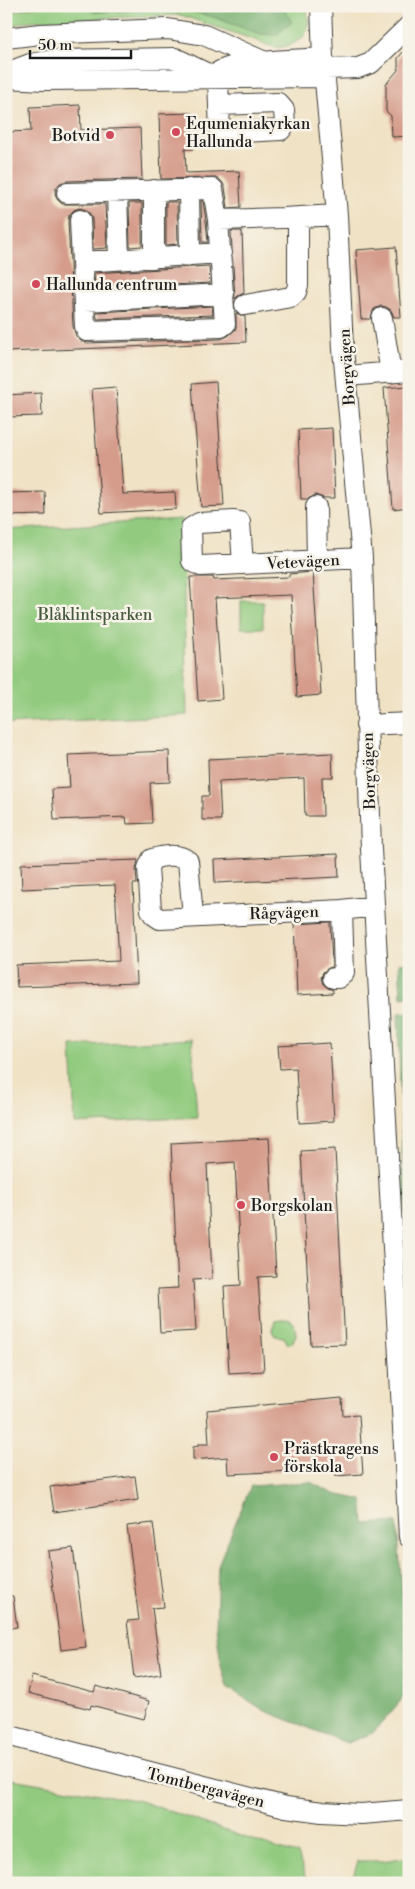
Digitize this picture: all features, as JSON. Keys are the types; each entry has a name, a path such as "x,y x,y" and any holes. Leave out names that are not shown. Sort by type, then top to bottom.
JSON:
{"street":[{"name":"Borgvägen","path":"321,6 337,215 346,376 362,558 366,725 374,906 409,1537"},
{"path":"219,104 218,79 220,71 227,67 265,62 325,68 358,68 371,63 409,26"},
{"path":"6,38 49,33 168,29 204,34 265,62"},
{"path":"6,73 30,64 56,60 175,58 218,79"},
{"path":"6,78 44,80 218,79 325,68"},
{"path":"188,189 190,255"},
{"path":"67,193 214,189 221,253 225,324 221,327 89,332 85,326 80,220"},
{"path":"154,190 154,258"},
{"path":"117,191 119,260"},
{"path":"218,220 337,215"},
{"path":"245,305 291,297 296,292 298,285 290,218"},
{"path":"82,262 221,253"},
{"path":"84,301 224,294"},
{"path":"346,376 400,372 382,318"},
{"path":"316,507 317,561"},
{"name":"Vetevägen","path":"243,564 362,558"},
{"path":"366,725 409,723"},
{"name":"Rågvägen","path":"193,916 342,910 374,906"},
{"path":"333,978 338,978 344,972 342,910"},
{"name":"Tomtbergavägen","path":"6,1735 286,1807 322,1812 361,1814 409,1810"}],"green space":[{"path":"35,6 307,6 308,29 301,39 294,43 283,47 274,47 180,15 30,21 6,27 6,14"},
{"path":"85,6 281,6 292,22 276,35 261,34 210,16 178,9 94,12"},
{"name":"Blåklintsparken","path":"182,519 187,715 6,724 6,530"},
{"path":"241,601 263,601 263,628 241,628"},
{"path":"409,962 409,996 401,997 399,963"},
{"path":"409,1012 409,1277 403,1187 398,1013"},
{"path":"192,1039 197,1117 75,1124 71,1046"},
{"path":"288,1319 294,1323 296,1335 292,1343 288,1344 284,1337 275,1336 272,1329 275,1321"},
{"path":"310,1482 334,1494 363,1500 364,1524 397,1522 409,1691 373,1733 347,1743 265,1711 227,1687 221,1666 216,1627 218,1565 251,1486"},
{"path":"6,1778 140,1801 278,1849 298,1854 307,1883 6,1883"},
{"path":"409,1857 409,1883 351,1883 358,1861 382,1861"}],"building":[{"path":"409,45 409,136 392,137 391,116 386,111 386,84 398,70 398,58"},
{"name":"Hallunda centrum","path":"80,105 81,130 140,128 142,179 67,181 60,183 56,188 57,199 62,204 105,204 107,248 93,249 92,219 86,210 80,208 74,210 69,215 73,327 76,336 81,341 87,343 221,339 236,329 236,313 245,317 246,342 6,352 6,132 31,131 30,107"},
{"path":"192,113 193,149 185,149 186,173 239,171 241,207 228,208 225,187 218,178 161,179 159,114"},
{"path":"201,201 203,201 208,242 202,242"},
{"path":"166,202 177,202 178,244 166,245"},
{"path":"129,203 142,203 142,246 130,247"},
{"path":"231,231 242,231 244,293 235,299"},
{"path":"396,247 401,317 394,317 391,310 381,306 374,309 370,319 361,319 356,250"},
{"path":"209,266 210,283 95,289 94,273"},
{"path":"212,306 213,315 97,319 96,312"},
{"path":"216,382 224,506 201,507 192,384"},
{"path":"407,386 409,507 393,509 384,388"},
{"path":"116,387 123,494 175,492 176,509 101,513 92,389"},
{"path":"41,393 42,416 6,417 6,395"},
{"path":"332,428 335,498 324,498 315,495 308,499 301,499 298,430"},
{"path":"45,492 46,515 6,516 6,493"},
{"path":"313,572 321,695 297,697 291,595 215,598 222,699 198,701 190,577 213,577 214,580 289,577 289,574"},
{"path":"169,751 170,782 150,783 152,823 127,824 126,817 54,820 52,789 70,788 68,755"},
{"path":"332,753 333,777 322,777 323,816 305,816 304,778 219,782 221,820 202,820 202,796 209,796 208,759"},
{"path":"338,854 339,877 215,883 214,860"},
{"path":"138,860 136,869 137,884 133,884 137,983 17,987 16,965 119,961 115,885 22,889 21,864"},
{"path":"330,922 332,966 323,972 321,978 323,984 333,990 333,993 297,995 294,924"},
{"path":"330,1043 334,1121 299,1123 296,1068 280,1069 278,1046"},
{"path":"269,1138 276,1276 258,1277 264,1371 229,1373 224,1286 241,1285 235,1162 207,1164 212,1279 193,1280 196,1331 160,1333 158,1289 178,1288 171,1143"},
{"path":"335,1149 345,1344 311,1345 301,1151"},
{"path":"342,1398 343,1416 359,1415 363,1474 336,1476 336,1469 228,1474 227,1457 193,1460 193,1447 198,1446 198,1444 209,1444 207,1410"},
{"path":"135,1476 138,1500 54,1512 50,1487"},
{"path":"153,1523 164,1607 152,1608 161,1674 134,1678 127,1621 139,1620 127,1526"},
{"path":"73,1548 86,1647 61,1650 48,1551"},
{"path":"6,1596 13,1596 17,1627 6,1629"},
{"path":"32,1676 94,1692 96,1686 149,1701 144,1719 91,1705 90,1709 28,1693"}],"place":[{"name":"Equmeniakyrkan Hallunda","path":"176,132"},
{"name":"Botvid","path":"110,135"},
{"name":"Hallunda centrum","path":"36,284"},
{"name":"Borgskolan","path":"241,1205"},
{"name":"Prästkragens förskola","path":"274,1457"}]}
